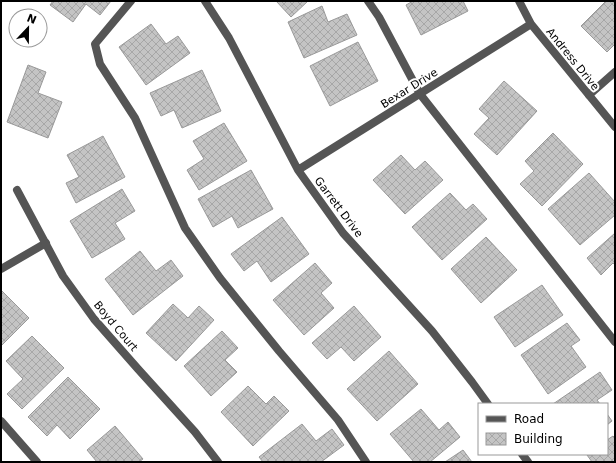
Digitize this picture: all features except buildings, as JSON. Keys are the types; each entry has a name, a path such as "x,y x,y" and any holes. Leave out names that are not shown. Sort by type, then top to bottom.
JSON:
{"street":[{"path":"131,1 95,44 100,64 135,118 185,228 220,278 278,351 338,420 366,462"},
{"name":"Garrett Drive","path":"205,1 229,38 298,170 343,233 432,331 487,403"},
{"path":"368,1 379,18 420,94 615,342"},
{"name":"Andress Drive","path":"519,1 531,24 615,127"},
{"name":"Bexar Drive","path":"298,170 531,24"},
{"path":"589,95 615,72"},
{"name":"Boyd Court","path":"17,190 63,276 94,319 195,432 218,462"},
{"path":"1,269 46,243"},
{"path":"1,421 37,462"}]}
